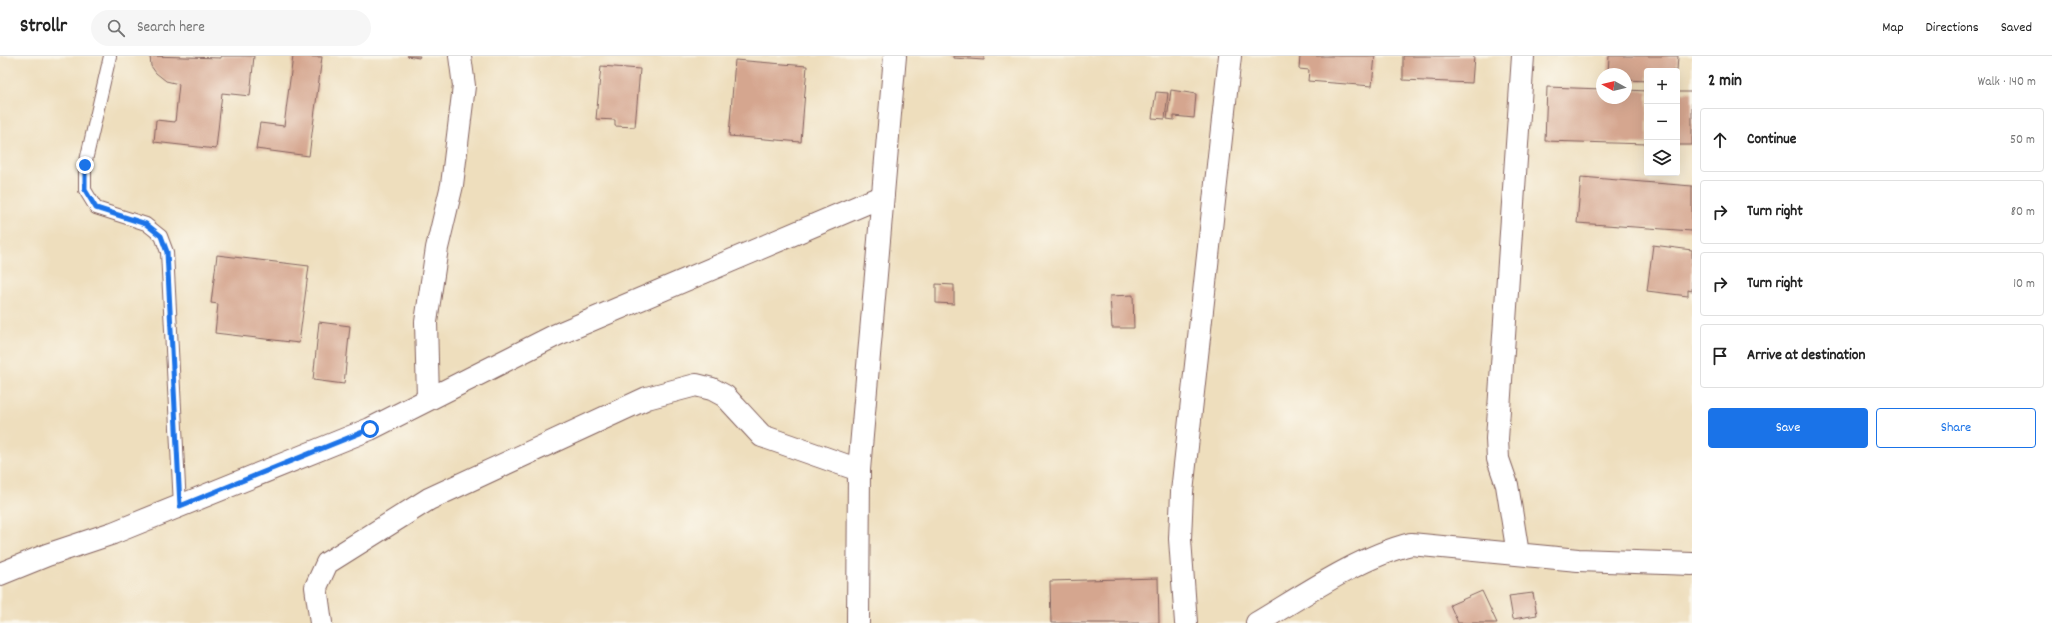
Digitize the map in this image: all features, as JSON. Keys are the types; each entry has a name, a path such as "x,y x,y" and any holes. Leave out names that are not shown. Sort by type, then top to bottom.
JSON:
{"street":[{"path":"428,398 426,322 437,248 452,185 464,86 460,56"},
{"path":"858,623 859,470 895,56"},
{"path":"1186,623 1180,539 1182,492 1230,56"},
{"path":"1518,554 1507,485 1498,459 1496,439 1523,56"},
{"path":"0,574 47,555 113,533 370,429 428,398 556,335 883,196"},
{"path":"321,623 316,587 327,563 429,499 647,398 696,384 712,389 725,396 762,436 859,470"},
{"path":"1257,623 1317,587 1386,550 1411,544 1578,560 1692,564"}],"lane":[{"path":"110,56 85,165 85,190 96,208 146,224 161,236 167,252 180,506"}],"building":[{"path":"150,56 221,58 221,56 254,56 250,96 222,93 216,149 154,142 156,120 175,122 179,84 166,81 156,73 151,66"},
{"path":"293,56 322,57 309,156 256,149 260,123 284,126"},
{"path":"407,56 420,56 419,58"},
{"path":"953,56 984,56 984,60 953,58"},
{"path":"1300,56 1375,56 1372,86 1308,81 1309,70 1299,69"},
{"path":"1403,56 1474,56 1472,83 1403,80"},
{"path":"1609,56 1678,56 1677,68 1644,68 1644,81 1632,80 1632,68 1608,68"},
{"path":"735,60 807,66 801,142 729,136"},
{"path":"601,66 640,69 635,127 615,126 615,120 596,119"},
{"path":"1547,87 1596,89 1596,104 1632,104 1632,90 1644,91 1644,144 1545,141"},
{"path":"1171,90 1196,94 1194,118 1174,116 1174,120 1167,119"},
{"path":"1156,92 1168,93 1165,119 1152,118"},
{"path":"1680,92 1692,92 1692,145 1680,145"},
{"path":"1581,177 1692,186 1692,231 1577,223"},
{"path":"1653,245 1692,250 1692,291 1688,290 1688,296 1647,291"},
{"path":"217,255 309,266 299,343 215,333 218,304 211,303"},
{"path":"936,284 954,285 954,304 936,303"},
{"path":"1133,295 1134,328 1112,328 1110,296"},
{"path":"319,322 350,326 344,384 313,380"},
{"path":"1158,578 1159,623 1051,623 1050,581"},
{"path":"1482,591 1497,623 1458,623 1450,605"},
{"path":"1533,593 1537,615 1513,619 1509,596"}],"route":[{"path":"85,165 85,190 96,208 146,224 161,236 167,252 180,506 370,429"}]}
